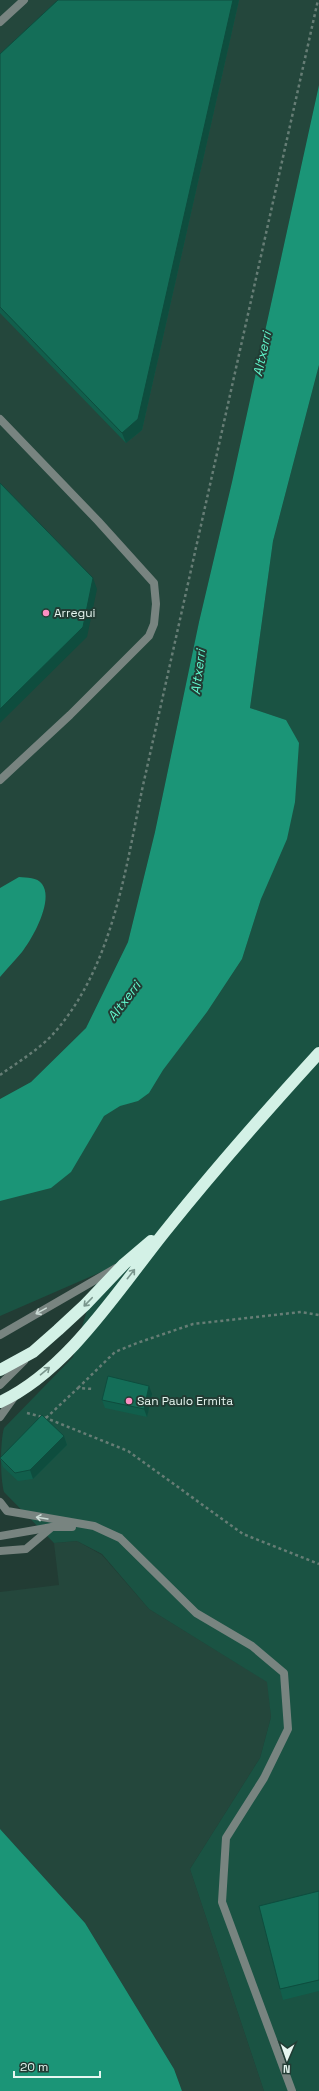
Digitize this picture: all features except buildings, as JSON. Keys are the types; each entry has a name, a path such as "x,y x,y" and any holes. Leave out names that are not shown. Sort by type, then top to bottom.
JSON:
{"highway":[{"path":"3,1405 48,1370 86,1333 168,1228 319,1053"},
{"path":"0,1370 33,1352 85,1305 124,1264 168,1228"}],"street":[{"path":"0,22 24,0"},
{"path":"0,419 98,521 154,583 156,604 154,624 149,636 70,715 0,780"},
{"path":"0,1335 124,1264"},
{"path":"0,1385 33,1352"},
{"path":"0,1417 3,1405"},
{"path":"0,1502 3,1510 94,1526 120,1538 196,1613 252,1646 284,1673 288,1729 264,1778 226,1838 222,1902 292,2091"},
{"path":"0,1536 52,1527 94,1526"},
{"path":"0,1551 26,1549 52,1527"}],"path":[{"path":"0,1075 55,1033 83,991 105,943 122,887 142,790 318,0"},
{"path":"46,1418 115,1352 193,1324 302,1312 319,1315"},
{"path":"78,1388 94,1389"},
{"path":"3,1405 46,1418 128,1451 243,1534 319,1564"}],"shaded area":[{"path":"0,0 319,0 319,85 232,482 199,622 155,832 128,942 86,1028 31,1082 0,1099"},
{"path":"319,365 319,2091 264,2091 190,1869 260,1758 271,1717 267,1682 149,1609 102,1554 77,1541 54,1543 4,1492 1,1460 4,1428 73,1357 94,1287 101,1272 0,1316 0,1175 163,1069 207,1012 242,959 261,899 286,720 250,708 273,541"},
{"path":"77,1541 102,1555 149,1609 268,1682 271,1717 260,1758 190,1869 264,2091 182,2091 174,2069 85,1923 0,1829 0,1592 59,1585 54,1543"}],"water":[{"name":"Altxerri","path":"319,85 319,365 273,541 250,708 286,720 299,743 295,802 287,839 261,899 242,959 207,1012 163,1070 149,1093 138,1101 120,1106 104,1116 71,1172 51,1188 0,1201 0,1099 31,1082 86,1028 128,942 155,832 199,622 232,482"},
{"path":"19,877 35,879 42,884 45,891 44,909 41,919 27,946 0,977 0,888"},
{"path":"0,1829 85,1923 174,2069 182,2091 0,2091"}],"place":[{"name":"Arregui","path":"46,613"},
{"name":"San Paulo Ermita","path":"129,1401"}]}
